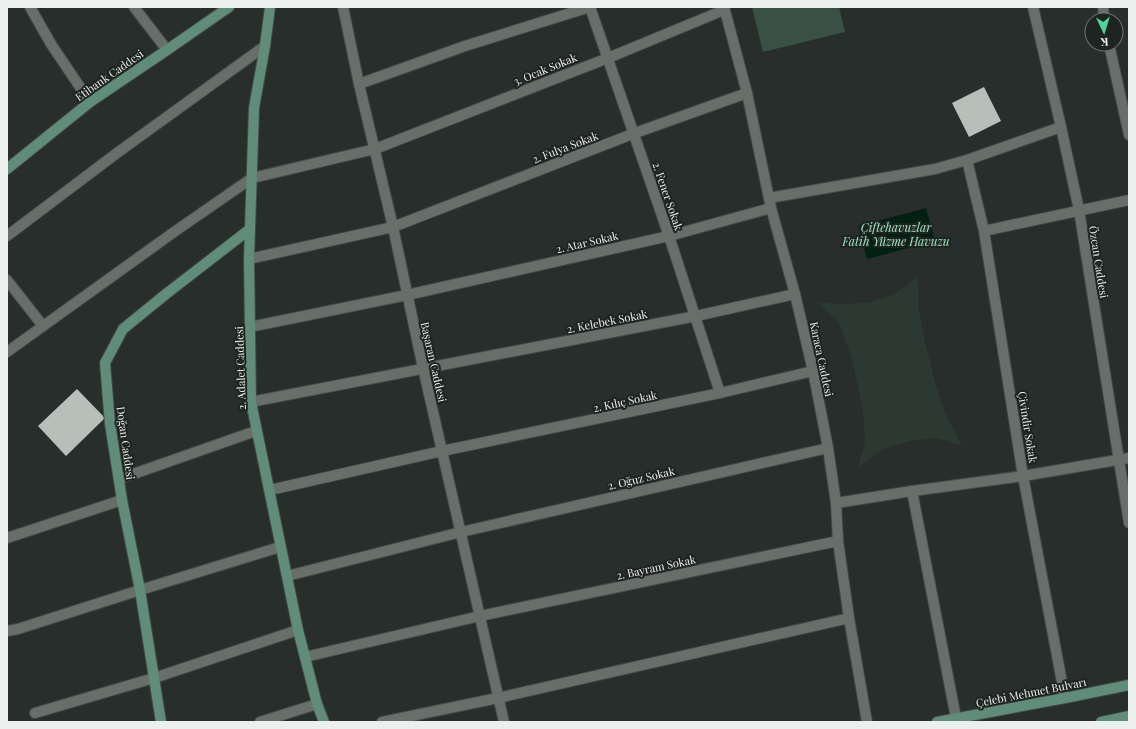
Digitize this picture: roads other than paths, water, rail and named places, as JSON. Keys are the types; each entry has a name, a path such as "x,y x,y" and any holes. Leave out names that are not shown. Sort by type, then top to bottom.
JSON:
{"main road":[{"name":"Etibank Caddesi","path":"7,168 18,161 90,102 229,7"},
{"name":"2. Adalet Caddesi","path":"270,7 254,108 248,258 251,402 298,630 317,704 324,722"},
{"name":"Doğan Caddesi","path":"161,722 140,590 122,500 110,424 105,362 123,329 250,229"},
{"name":"Çelebi Mehmet Bulvarı","path":"937,722 1065,698 1129,684"},
{"path":"1101,722 1129,716"}],"street":[{"path":"30,7 51,44 90,102"},
{"path":"134,7 167,50"},
{"name":"Başaran Caddesi","path":"343,7 359,84 393,226 423,368 504,722"},
{"path":"359,84 465,46 590,7"},
{"name":"2. Fener Sokak","path":"590,7 635,133 720,393"},
{"name":"Özcan Caddesi","path":"1033,7 1079,210 1129,523"},
{"name":"3. Ocak Sokak","path":"252,178 374,149 608,58 724,8"},
{"name":"Karaca Caddesi","path":"724,8 746,93 770,203 795,294 813,371 828,448 836,503 838,542 849,618 867,722"},
{"path":"7,236 117,153 265,46"},
{"path":"1111,52 1129,135"},
{"name":"2. Fulya Sokak","path":"248,258 393,226 635,133 746,93"},
{"name":"2. Atar Sokak","path":"250,327 407,295 669,236 770,203 934,169 967,160 1061,127"},
{"name":"Çivindir Sokak","path":"967,160 984,231 1023,476 1065,698"},
{"path":"7,352 252,178"},
{"path":"984,231 1129,200"},
{"path":"7,280 43,326"},
{"name":"2. Kelebek Sokak","path":"251,402 696,316 795,294"},
{"name":"2. Kılıç Sokak","path":"270,490 442,451 720,393 813,371"},
{"path":"119,479 256,431"},
{"name":"2. Oğuz Sokak","path":"287,576 461,532 828,448"},
{"path":"836,503 1023,476 1129,458"},
{"path":"912,491 956,718"},
{"path":"7,538 122,500"},
{"name":"2. Bayram Sokak","path":"305,657 480,616 838,542"},
{"path":"7,631 18,629 280,547"},
{"path":"382,722 498,698 849,618"},
{"path":"35,713 154,678 298,630"},
{"path":"260,722 317,704"}],"water":[{"name":"Çiftehavuzlar Fatih Yüzme Havuzu","path":"926,208 935,241 867,259 858,226"}]}
